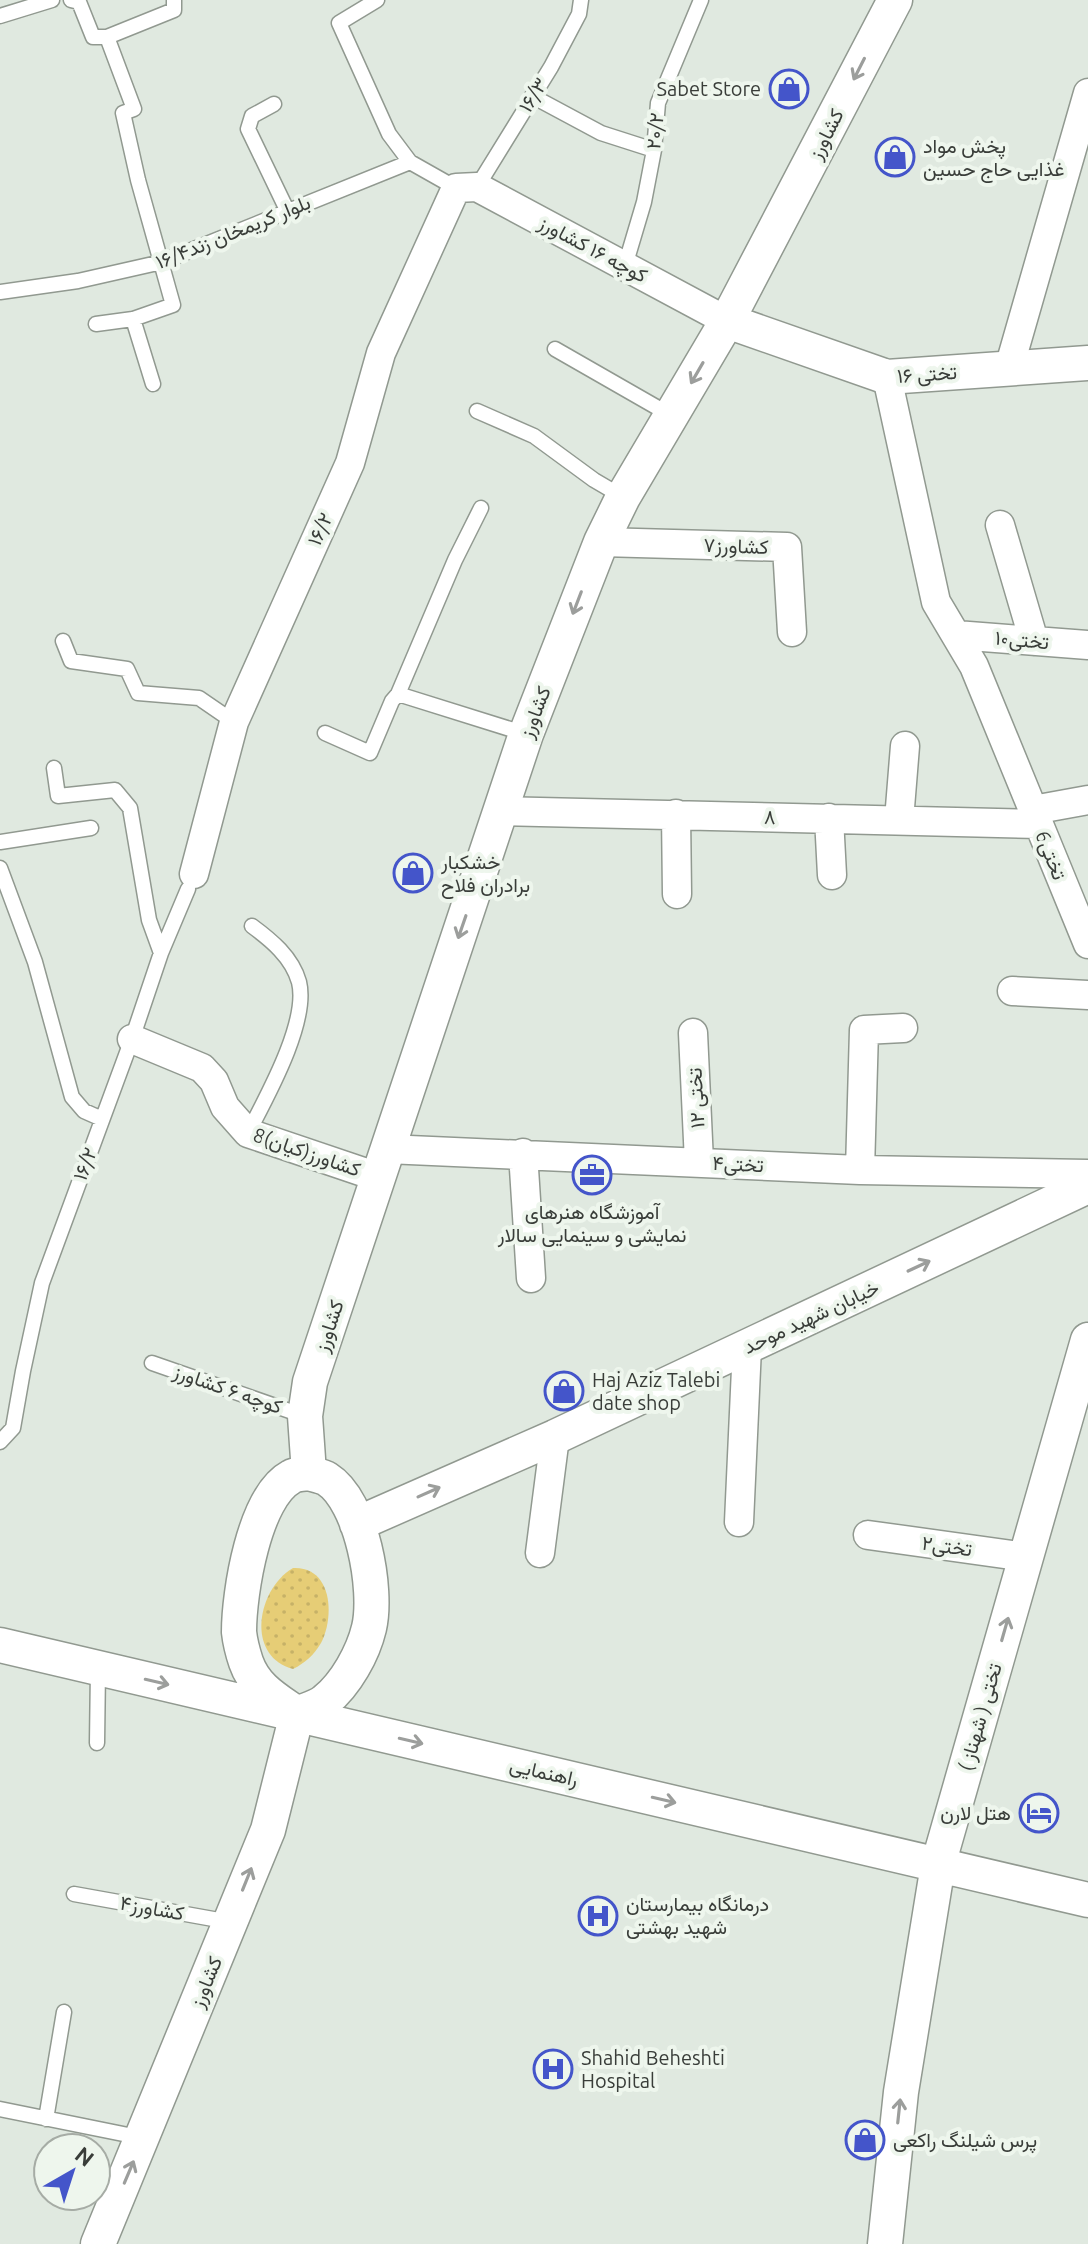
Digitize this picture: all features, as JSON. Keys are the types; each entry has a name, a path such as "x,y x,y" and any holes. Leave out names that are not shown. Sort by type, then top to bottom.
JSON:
{"street":[{"name":"کشاورز","path":"309,1473 305,1416 310,1382 526,734 601,542 623,497 727,321 895,0"},
{"path":"1009,368 1088,93"},
{"name":"کوچه ۱۶ کشاورز","path":"466,187 727,321"},
{"name":"۱۶/۲","path":"191,882 234,722 350,463 381,353 466,187"},
{"name":"تختی ۱۶","path":"727,321 887,377 1088,363"},
{"name":"6تختی","path":"887,377 936,602 974,666 1088,944"},
{"path":"1000,525 1034,641"},
{"name":"۷کشاورز","path":"601,542 787,547 792,632"},
{"name":"تختی۱۰","path":"956,635 1088,645"},
{"path":"899,820 905,746"},
{"name":"۸","path":"501,811 899,820 1036,817 1088,800"},
{"path":"676,814 677,894"},
{"path":"829,818 832,875"},
{"path":"1012,991 1088,995"},
{"path":"860,1170 864,1030 903,1028"},
{"name":"۱۲ تختی","path":"693,1033 699,1162"},
{"name":"8کشاورز(کیان)","path":"132,1039 202,1068 214,1081 225,1107 248,1133 382,1163"},
{"path":"523,1153 531,1278"},
{"name":"تختی۴","path":"382,1163 523,1153 860,1170 1088,1174"},
{"name":"خیابان شهید موحد","path":"357,1524 555,1437 1088,1186"},
{"name":"تختی ( شهناز )","path":"885,2244 901,2092 938,1865 1088,1340"},
{"path":"739,1522 747,1347"},
{"path":"540,1553 555,1437"},
{"path":"309,1473 328,1479 344,1498 357,1524 370,1569 372,1597 366,1637 347,1677 325,1702 297,1714 261,1689 247,1665 239,1636 241,1600 263,1513 277,1490 292,1476 309,1473"},
{"name":"تختی۲","path":"868,1535 1026,1557"},
{"name":"راهنمایی","path":"0,1645 1088,1900"},
{"name":"کشاورز","path":"98,2244 268,1830 297,1714"}],"lane":[{"path":"0,16 52,0"},
{"path":"71,0 79,2 93,37 107,37 174,10 174,0"},
{"path":"377,0 339,23 389,134 410,162 466,187"},
{"name":"۱۶/۳","path":"466,187 532,96 579,14 581,0"},
{"name":"۲۰/۲","path":"625,266 644,202 654,150 658,103 701,0"},
{"path":"96,324 133,319 173,305 123,113 134,109 107,37"},
{"path":"532,96 601,133 654,150"},
{"path":"274,104 252,116 248,129 287,210"},
{"name":"بلوار کریمخان زند۱۶/۴","path":"0,292 78,281 162,262 410,162"},
{"path":"133,319 153,384"},
{"path":"555,349 672,416"},
{"path":"477,411 534,436 623,497"},
{"path":"325,733 370,753 481,508"},
{"path":"63,641 71,661 127,669 138,693 199,698 234,722"},
{"path":"398,694 526,734"},
{"path":"54,768 58,796 115,790 130,808 149,920 161,953"},
{"path":"0,842 91,828"},
{"path":"0,868 35,962 72,1097 84,1111 102,1119"},
{"name":"۱۶/۲","path":"0,1442 13,1428 42,1283 161,953 191,882"},
{"path":"248,1133 284,1062 299,1007 299,982 279,947 252,926"},
{"name":"کوچه ۶ کشاورز","path":"152,1363 305,1416"},
{"path":"97,1743 98,1669"},
{"name":"کشاورز۴","path":"74,1894 230,1922"},
{"path":"46,2119 64,2012"},
{"path":"0,2109 143,2138"}],"shaded area":[{"path":"293,1568 316,1575 323,1584 329,1607 321,1643 309,1658 293,1669 278,1662 268,1651 262,1637 262,1622 271,1591"}],"place":[{"name":"Sabet Store","path":"789,89"},
{"name":"پخش مواد غذایی حاج حسین","path":"895,157"},
{"name":"خشکبار برادران فلاح","path":"413,873"},
{"name":"آموزشگاه هنرهای نمایشی و سینمایی سالار","path":"592,1175"},
{"name":"Haj Aziz Talebi date shop","path":"564,1391"},
{"name":"هتل لارن","path":"1039,1813"},
{"name":"درمانگاه بیمارستان شهید بهشتی","path":"598,1916"},
{"name":"Shahid Beheshti Hospital","path":"553,2069"},
{"name":"پرس شیلنگ راکعی","path":"865,2140"}]}
